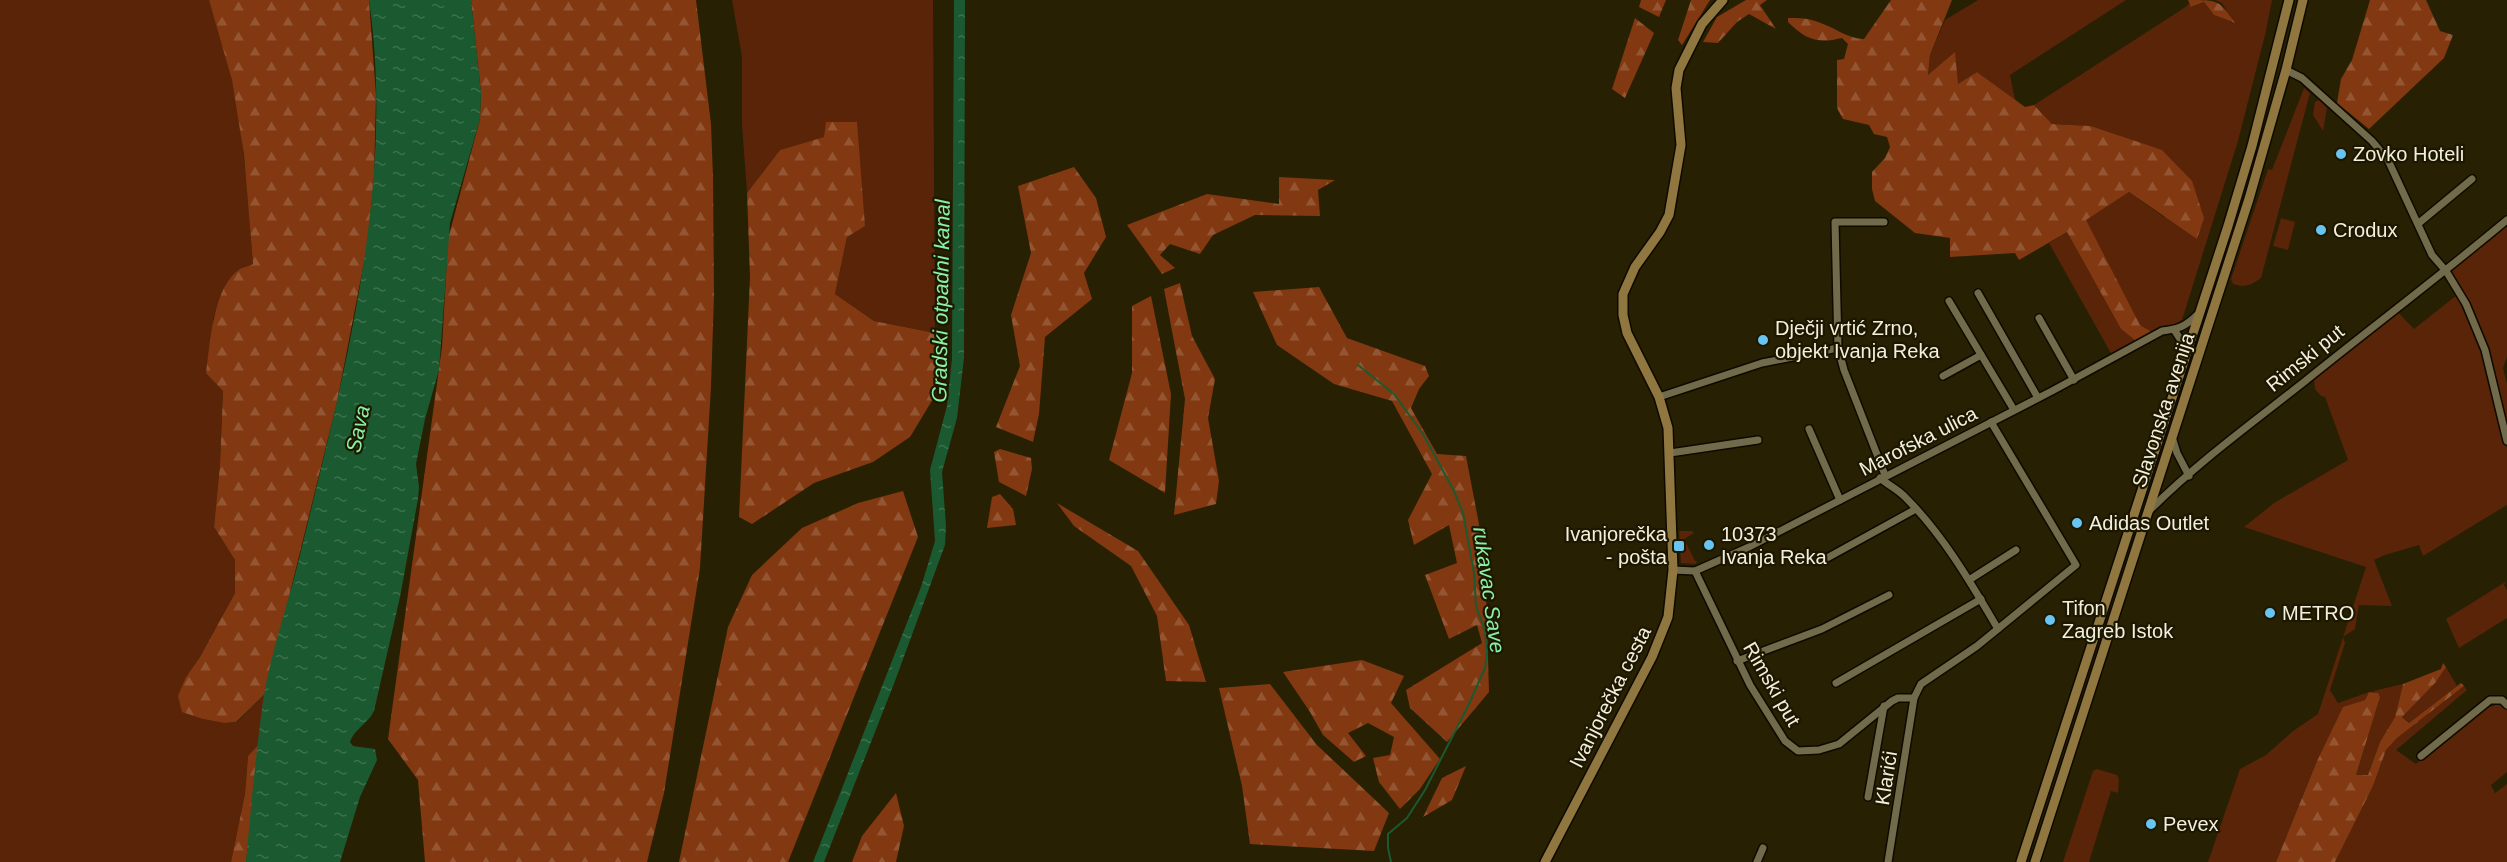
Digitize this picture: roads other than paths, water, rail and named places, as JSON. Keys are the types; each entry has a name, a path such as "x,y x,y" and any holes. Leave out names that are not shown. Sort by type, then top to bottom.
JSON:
{"main road":[{"name":"Ivanjorečka cesta","path":"1545,862 1660,641 1670,608 1672,570 1668,428 1659,397 1627,333 1623,315 1623,294 1635,267 1669,215 1681,145 1676,88 1679,70 1702,24 1723,0"},
{"name":"Slavonska avenija","path":"2021,862 2249,156 2289,0"},
{"name":"Slavonska avenija","path":"2035,862 2250,199 2305,0"}],"street":[{"path":"2286,70 2302,78 2333,105 2373,141 2388,160 2432,255 2446,271 2466,304 2484,350 2507,441"},
{"path":"2419,223 2472,179"},
{"name":"Rimski put","path":"2148,512 2337,353 2446,271 2507,220"},
{"path":"1884,222 1834,222 1838,348 1883,477 1904,496 1944,542 1998,629"},
{"path":"1978,293 2038,398"},
{"path":"1949,301 2014,410"},
{"name":"Marofska ulica","path":"1672,570 1695,571 1749,547 2074,380 2162,331 2175,331 2186,327 2199,314"},
{"path":"2039,318 2074,380"},
{"path":"2175,331 2182,342 2182,366"},
{"path":"1659,397 1762,363 1838,348"},
{"path":"1943,376 1981,355"},
{"path":"1914,698 1921,684 1977,646 2076,564 1991,422"},
{"path":"1809,429 1840,500"},
{"path":"1670,453 1758,440"},
{"path":"2173,440 2189,476"},
{"path":"1827,558 1916,509"},
{"path":"1969,580 2016,550"},
{"name":"Rimski put","path":"1695,571 1737,661 1785,741 1798,751 1819,750 1839,744 1884,706 1898,698 1914,698"},
{"path":"1737,661 1822,629 1889,595"},
{"path":"1836,683 1980,599"},
{"name":"Klarići","path":"1888,862 1914,698"},
{"path":"2421,756 2490,700 2502,700 2507,705"},
{"path":"1868,797 1884,706"},
{"path":"1757,862 1763,848"}],"water":[{"name":"Sava","path":"369,0 471,0 481,93 480,119 450,223 439,370 425,419 416,464 418,499 400,597 374,711 350,742 353,746 375,749 377,760 360,797 340,862 246,862 267,678 299,559 332,421 361,282 376,141 376,71"},
{"path":"954,0 965,0 964,358 957,418 942,472 945,545 824,862 813,862 921,587 935,541 930,470 947,406 952,359"}],"waterway":[{"name":"rukavac Save","path":"1358,365 1394,394 1423,434 1454,491 1463,513 1474,573 1476,606 1485,631 1487,652 1485,668 1469,704 1425,790 1407,818 1388,834 1391,862"}],"place":[{"name":"Zovko Hoteli","path":"2341,154"},
{"name":"Crodux","path":"2321,230"},
{"name":"Dječji vrtić Zrno, objekt Ivanja Reka","path":"1763,340"},
{"name":"Adidas Outlet","path":"2077,523"},
{"name":"10373 Ivanja Reka","path":"1709,545"},
{"name":"Ivanjorečka - pošta","path":"1679,546"},
{"name":"METRO","path":"2270,613"},
{"name":"Tifon Zagreb Istok","path":"2050,620"},
{"name":"Pevex","path":"2151,824"}],"water label":[{"name":"Gradski otpadni kanal","path":"941,301"}]}
